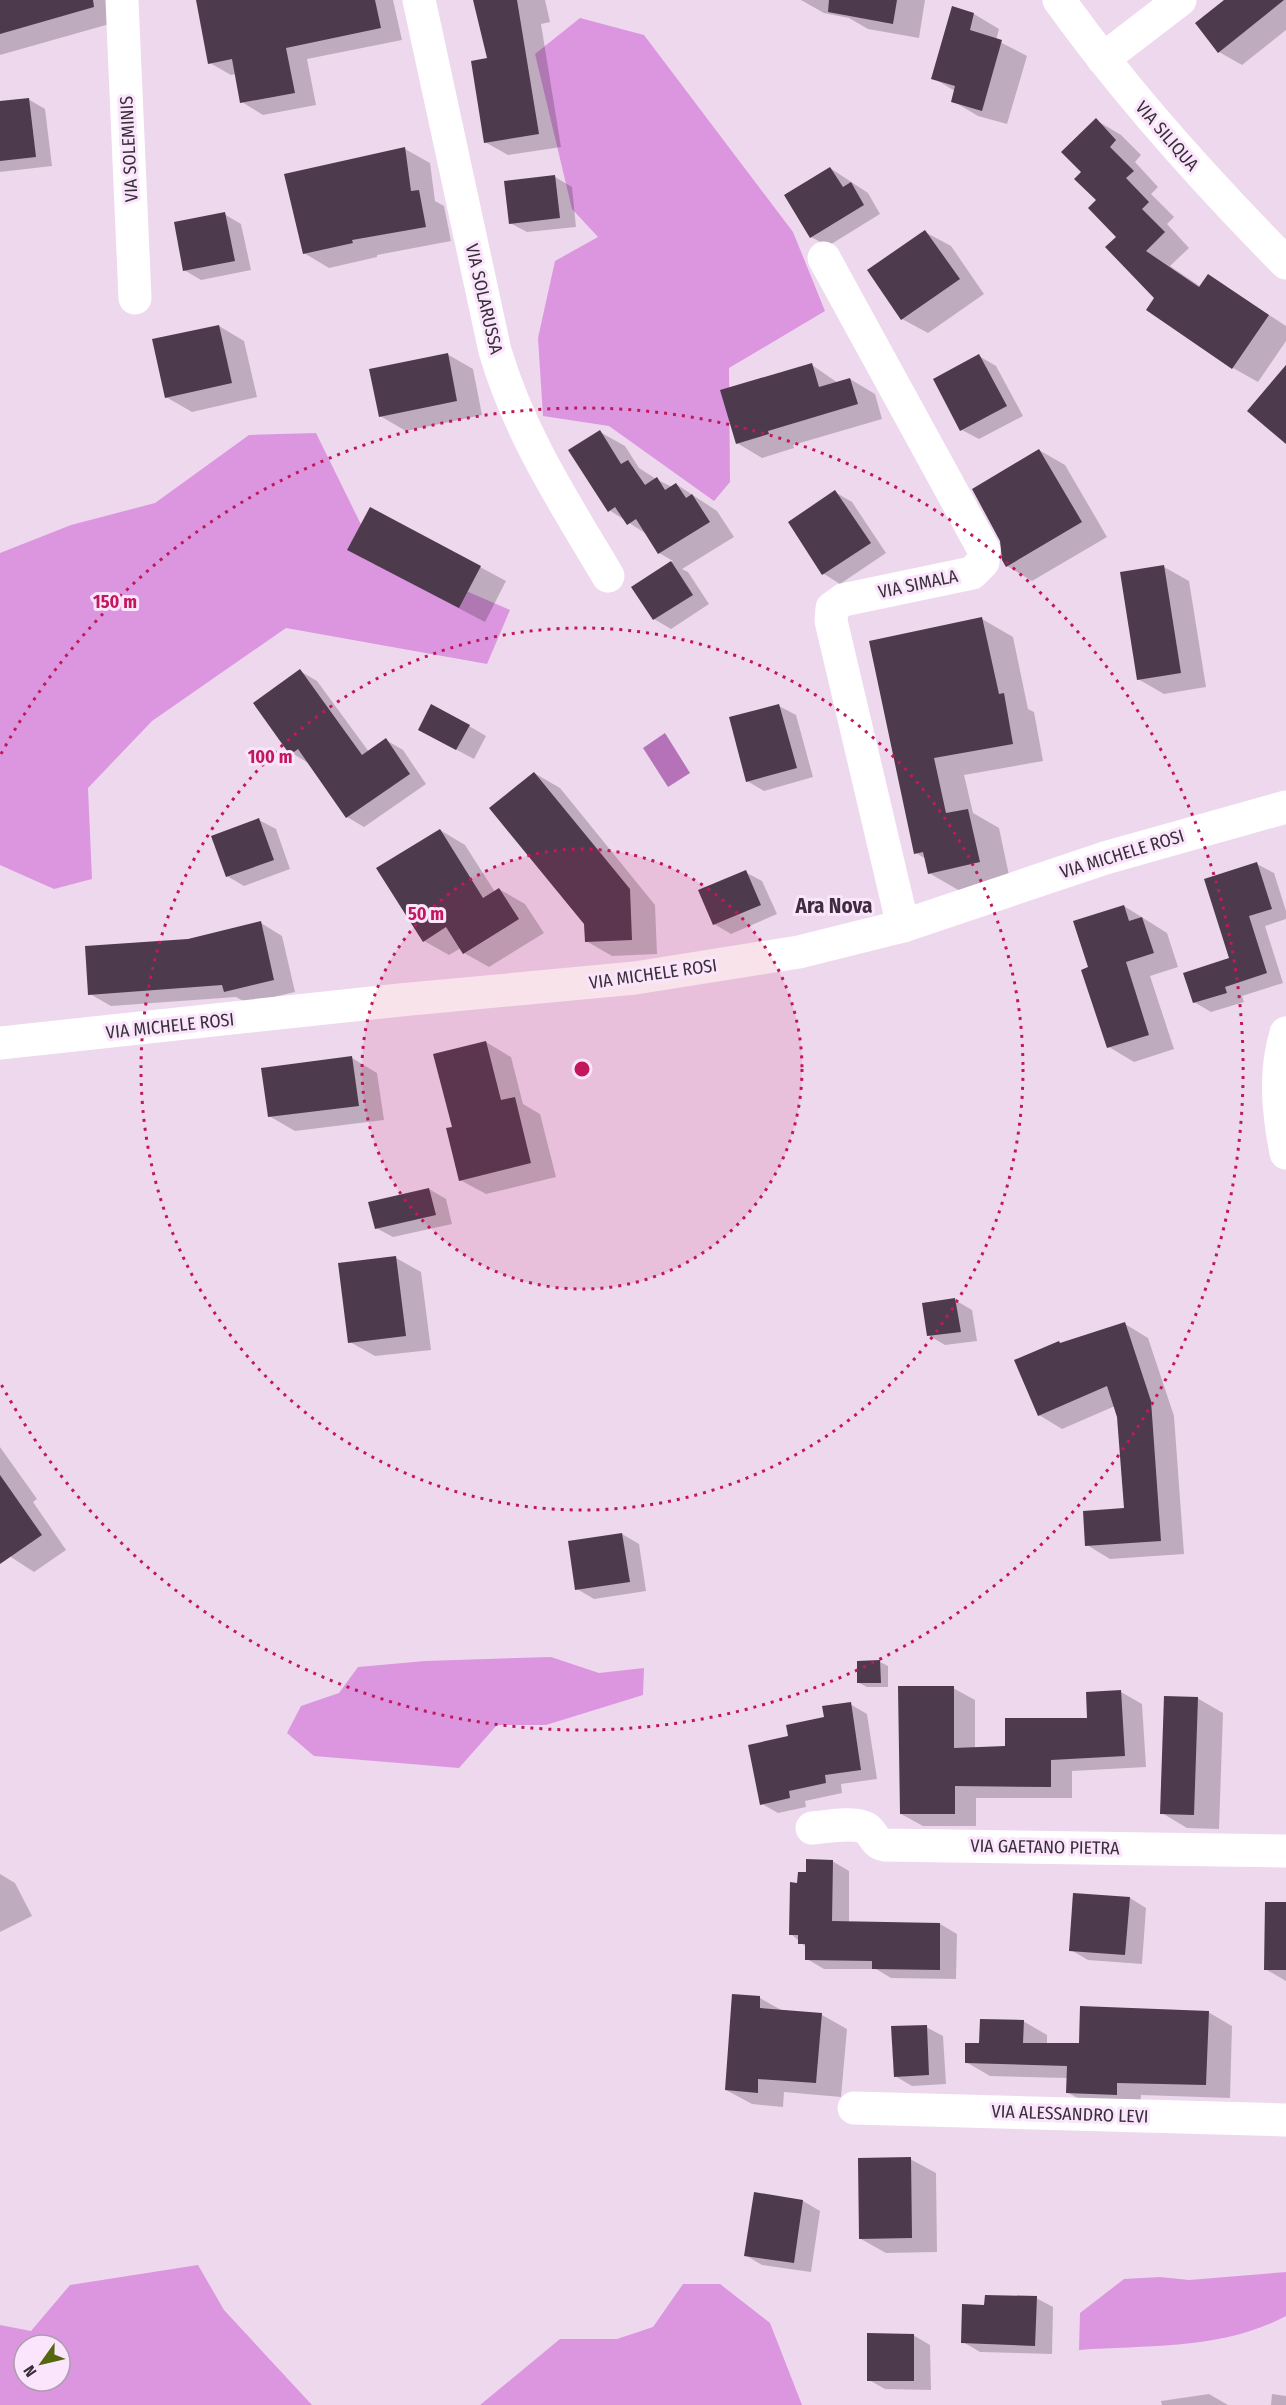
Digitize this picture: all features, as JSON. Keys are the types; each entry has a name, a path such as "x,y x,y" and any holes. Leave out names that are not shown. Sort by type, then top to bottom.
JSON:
{"street":[{"name":"VIA SOLEMINIS","path":"122,0 135,298"},
{"name":"VIA SOLARUSSA","path":"419,0 495,351 506,388 535,454 608,576"},
{"name":"VIA SILIQUA","path":"1059,0 1103,60 1183,155 1286,263"},
{"path":"1103,60 1145,10 1180,0"},
{"name":"VIA SIMALA","path":"824,258 984,550 983,562 972,573 843,600 832,608 831,621 903,926"},
{"name":"VIA MICHELE ROSI","path":"0,1043 400,1000 634,978 799,952 903,926 1105,858 1286,807"},
{"path":"1286,1033 1277,1075 1280,1118 1286,1153"},
{"name":"VIA GAETANO PIETRA","path":"812,1828 861,1826 876,1842 885,1845 1286,1851"},
{"name":"VIA ALESSANDRO LEVI","path":"854,2108 1286,2120"}],"shaded area":[{"path":"580,18 644,35 793,232 825,311 729,368 730,482 714,501 609,426 543,416 538,338 555,261 598,237 572,209 535,54"},
{"path":"316,433 374,551 510,610 487,664 286,628 152,721 88,788 92,879 54,889 0,865 0,553 71,525 155,503 249,435"},
{"path":"665,733 690,773 668,787 643,748"},
{"path":"551,1657 599,1673 644,1668 643,1695 546,1725 497,1725 459,1768 314,1756 287,1733 301,1706 339,1693 358,1667 425,1661"},
{"path":"198,2265 224,2310 312,2405 0,2405 0,2325 31,2331 70,2285"},
{"path":"1286,2272 1286,2316 1262,2327 1237,2335 1186,2344 1079,2350 1080,2313 1124,2279 1160,2277 1189,2280"},
{"path":"683,2284 720,2284 770,2323 802,2405 480,2405 560,2339 617,2339 653,2327"}],"building":[{"path":"0,0 93,0 94,7 0,34"},
{"path":"196,0 375,0 381,28 286,48 295,93 240,103 232,59 208,64"},
{"path":"473,0 517,0 539,134 484,143 471,61 487,58"},
{"path":"829,0 897,0 893,24 828,12"},
{"path":"1224,0 1284,0 1218,53 1195,23"},
{"path":"952,6 974,13 970,30 1002,40 982,111 951,102 955,86 931,79"},
{"path":"29,98 36,157 0,161 0,101"},
{"path":"1096,118 1116,140 1110,147 1134,171 1126,178 1149,202 1142,209 1165,232 1146,251 1199,287 1208,274 1269,315 1232,369 1146,310 1154,298 1105,247 1116,237 1088,208 1096,200 1074,179 1081,172 1061,152"},
{"path":"405,147 411,191 419,190 426,227 352,240 353,243 303,254 284,174"},
{"path":"830,167 843,187 851,182 864,205 810,238 784,195"},
{"path":"555,175 560,218 509,224 504,181"},
{"path":"225,212 235,261 183,271 174,222"},
{"path":"925,230 960,279 901,320 867,270"},
{"path":"219,325 232,383 165,398 152,339"},
{"path":"448,353 457,401 379,417 369,369"},
{"path":"979,354 1007,406 960,431 933,379"},
{"path":"812,363 819,387 850,378 858,404 768,431 769,434 736,444 720,390"},
{"path":"1286,365 1286,444 1247,411"},
{"path":"600,430 621,464 628,460 645,485 657,477 665,490 676,483 686,498 692,494 710,522 658,554 636,519 627,525 615,507 608,512 568,450"},
{"path":"1039,449 1082,522 1006,567 1002,560 1000,541 972,489"},
{"path":"835,490 871,543 822,575 788,522"},
{"path":"370,507 481,566 459,608 347,550"},
{"path":"671,561 693,595 653,620 631,587"},
{"path":"1164,565 1181,673 1137,680 1120,572"},
{"path":"982,617 999,694 1004,693 1013,744 934,758 946,813 968,809 980,862 928,874 923,852 914,854 869,641"},
{"path":"300,669 362,755 386,738 410,774 346,818 298,749 290,755 253,703"},
{"path":"431,704 470,725 456,750 418,730"},
{"path":"779,704 797,768 746,782 729,717"},
{"path":"534,772 630,889 632,940 585,942 584,924 489,808"},
{"path":"259,818 274,860 226,877 211,836"},
{"path":"440,829 483,898 499,888 519,919 463,954 446,927 423,942 376,868"},
{"path":"1257,862 1272,909 1249,916 1267,973 1225,987 1227,993 1193,1003 1183,973 1229,958 1204,879"},
{"path":"746,870 761,905 713,925 698,890"},
{"path":"1124,905 1129,921 1142,917 1154,953 1126,962 1149,1035 1107,1048 1081,970 1088,967 1073,921"},
{"path":"261,921 274,980 224,992 222,985 88,995 85,946 188,939"},
{"path":"486,1041 501,1100 515,1097 531,1163 459,1181 446,1128 452,1127 433,1054"},
{"path":"352,1056 359,1106 268,1117 261,1068"},
{"path":"429,1188 436,1215 375,1229 368,1202"},
{"path":"396,1256 406,1336 348,1343 338,1263"},
{"path":"955,1298 961,1332 927,1336 922,1303"},
{"path":"1125,1322 1151,1401 1161,1541 1085,1546 1083,1511 1124,1508 1117,1417 1107,1386 1038,1416 1014,1360 1059,1341 1060,1343"},
{"path":"0,1475 42,1535 0,1564"},
{"path":"622,1533 630,1582 575,1590 568,1541"},
{"path":"880,1660 881,1683 857,1683 857,1661"},
{"path":"898,1686 954,1686 954,1748 1005,1746 1005,1718 1087,1718 1086,1692 1121,1690 1125,1756 1051,1760 1051,1787 955,1786 955,1814 900,1814"},
{"path":"1164,1696 1198,1697 1194,1815 1160,1814"},
{"path":"851,1702 861,1770 825,1775 826,1783 789,1791 790,1798 760,1805 748,1745 788,1736 786,1725 824,1717 822,1706"},
{"path":"806,1859 833,1860 832,1921 940,1923 940,1970 872,1969 872,1961 805,1960 805,1944 798,1944 798,1935 789,1935 790,1882 797,1883 798,1872 806,1872"},
{"path":"1073,1893 1130,1897 1125,1955 1069,1951"},
{"path":"1265,1902 1286,1902 1286,1970 1264,1970"},
{"path":"732,1994 760,1996 760,2008 822,2013 816,2083 758,2079 758,2093 725,2090"},
{"path":"1080,2006 1209,2011 1206,2085 1117,2083 1117,2095 1066,2093 1067,2066 965,2063 965,2043 979,2043 980,2019 1024,2020 1023,2043 1079,2043"},
{"path":"927,2025 929,2075 894,2077 891,2026"},
{"path":"911,2157 912,2238 859,2239 858,2158"},
{"path":"754,2192 803,2200 794,2263 744,2256"},
{"path":"985,2295 1037,2296 1035,2346 961,2343 962,2304 984,2305"},
{"path":"867,2333 914,2334 914,2381 867,2381"}],"district":[{"name":"Ara Nova","path":"834,906"}]}
